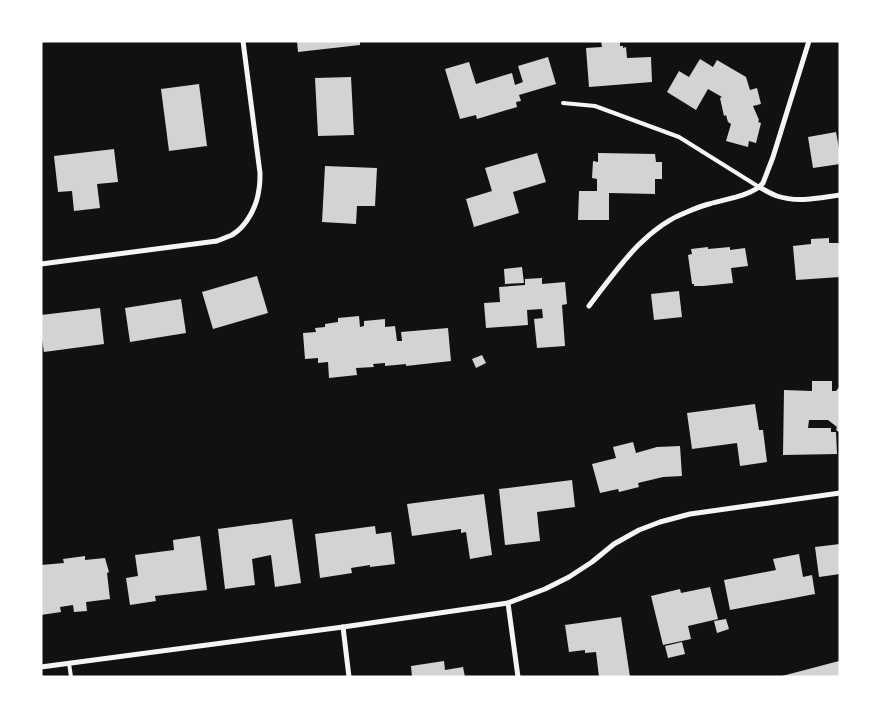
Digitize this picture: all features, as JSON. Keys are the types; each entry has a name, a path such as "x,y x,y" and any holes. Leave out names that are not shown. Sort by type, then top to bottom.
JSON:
{"street":[{"path":"41,264 217,241 232,235 242,227 249,218 260,189 260,173 243,41"},
{"path":"589,306 622,264 662,224 707,204 753,191 763,183 773,157 809,41"},
{"path":"759,187 775,196 794,200 840,195"},
{"path":"41,667 508,603 545,589 569,577 592,562 614,544 639,530 660,522 690,514 840,493"},
{"path":"508,603 518,677"},
{"path":"343,627 349,677"}],"lane":[{"path":"563,103 595,106 679,138 759,187"},
{"path":"69,663 71,677"}],"building":[{"path":"297,41 360,41 360,45 298,52"},
{"path":"601,41 620,41 620,46 626,47 627,58 651,57 652,82 589,87 586,48 602,47"},
{"path":"548,57 556,84 519,95 521,101 516,102 517,107 477,119 476,115 460,119 445,69 469,62 476,84 512,73 515,85 523,82 518,66"},
{"path":"700,59 713,67 717,60 746,77 750,90 757,88 761,104 753,106 759,120 758,122 761,123 756,143 749,141 748,147 726,141 731,124 728,122 726,115 724,116 720,98 722,97 708,89 696,110 667,92 679,71 689,77"},
{"path":"351,77 354,135 318,136 315,78"},
{"path":"199,84 207,146 169,151 161,89"},
{"path":"836,132 840,164 813,168 808,137"},
{"path":"114,149 118,182 97,184 100,208 74,211 72,191 58,192 54,156"},
{"path":"537,153 546,182 513,192 519,213 474,227 466,199 492,191 485,168"},
{"path":"598,153 655,154 656,162 662,162 662,179 655,179 655,194 609,193 609,220 578,220 579,191 597,191 597,179 592,178 593,161 598,162"},
{"path":"325,166 377,168 375,206 357,206 356,224 322,222"},
{"path":"829,238 829,243 840,243 840,277 796,280 793,246 811,244 811,239"},
{"path":"708,247 708,249 730,247 730,250 745,248 748,266 731,268 733,283 694,286 692,284 688,255 692,254 691,249"},
{"path":"522,267 524,283 505,284 504,269"},
{"path":"257,276 268,313 213,329 202,292"},
{"path":"542,278 542,284 565,282 567,304 562,305 565,346 537,348 534,319 543,318 542,309 527,310 528,325 486,328 484,303 500,302 499,287 525,285 525,279"},
{"path":"679,291 682,317 654,320 651,294"},
{"path":"181,299 186,333 130,342 125,308"},
{"path":"100,308 104,344 44,352 41,315"},
{"path":"359,316 360,327 364,326 364,321 385,319 385,327 395,326 397,341 402,341 401,332 448,328 451,361 406,366 406,364 385,366 385,363 373,364 374,367 356,368 357,375 329,378 328,362 318,363 318,358 305,359 303,333 316,332 315,328 325,327 325,324 338,322 338,318"},
{"path":"482,355 486,363 476,368 472,359"},
{"path":"812,381 832,381 832,391 836,391 840,386 840,433 836,430 837,427 828,420 809,420 808,428 831,428 831,432 836,432 837,454 783,455 784,390 812,391"},
{"path":"755,404 759,430 763,430 767,462 740,466 737,443 692,449 687,413"},
{"path":"633,442 636,453 657,447 680,446 682,476 663,477 638,483 639,487 619,492 618,489 600,493 592,464 616,458 613,447"},
{"path":"572,480 575,507 537,512 540,541 505,545 499,489"},
{"path":"484,494 492,555 470,559 466,532 461,533 461,529 412,536 407,504"},
{"path":"292,519 301,583 275,587 271,555 252,559 255,585 225,589 218,529"},
{"path":"375,526 376,534 391,532 395,564 351,568 352,573 320,578 315,534"},
{"path":"200,536 207,590 155,596 156,601 130,605 126,578 138,576 135,555 174,550 173,540"},
{"path":"840,544 840,574 819,577 815,547"},
{"path":"799,554 803,577 812,575 815,594 730,610 724,580 776,570 773,559"},
{"path":"85,556 85,560 105,558 109,572 107,573 110,599 86,602 87,611 74,612 73,605 60,607 61,612 41,615 41,565 64,563 63,559"},
{"path":"710,587 718,619 688,626 691,639 663,645 651,596 680,589 681,593"},
{"path":"621,617 630,677 599,677 596,652 585,653 585,650 569,652 565,625"},
{"path":"726,619 729,629 717,633 714,621"},
{"path":"682,642 685,654 668,658 665,646"},
{"path":"444,661 445,670 463,667 465,677 412,677 411,666"},
{"path":"839,661 840,677 782,677 782,676"}]}
